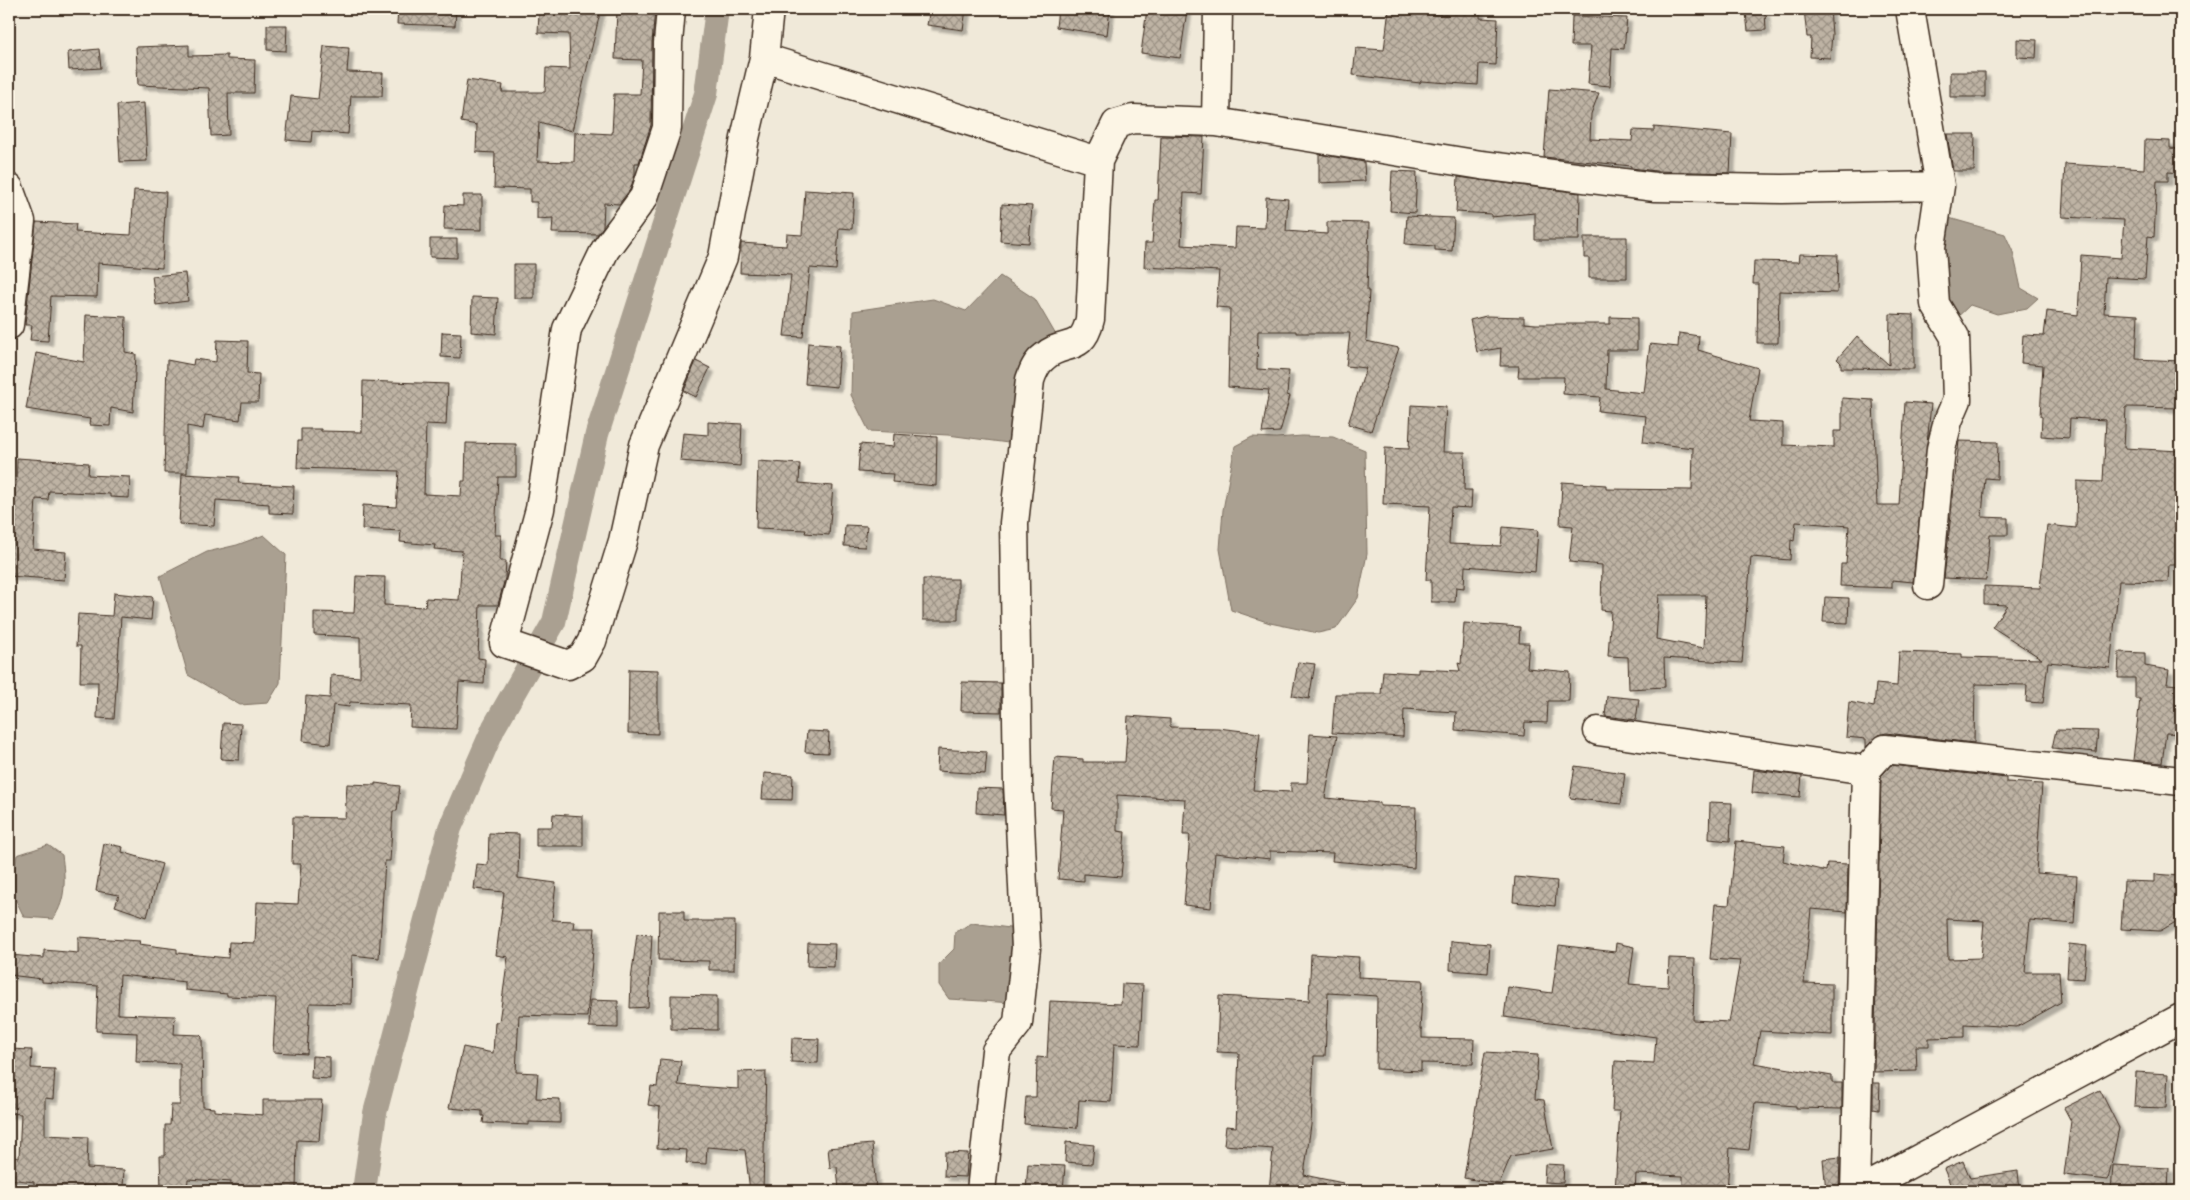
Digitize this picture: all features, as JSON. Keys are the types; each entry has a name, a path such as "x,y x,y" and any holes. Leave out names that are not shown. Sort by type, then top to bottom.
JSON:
{"street":[{"path":"671,9 668,44 667,128 644,197 605,250 567,329 540,509 504,644 568,665 583,657 592,640 623,541 644,445 723,257 745,138 764,58 769,9"},
{"path":"1216,122 1218,9"},
{"path":"1910,9 1940,186 1931,247 1935,304 1955,337 1957,400 1948,421 1941,449 1928,585"},
{"path":"764,58 1098,161"},
{"path":"981,1191 996,1051 1018,1023 1026,948 1018,783 1014,523 1030,380 1035,366 1045,355 1077,343 1087,333 1090,319 1098,161 1116,124 1133,119 1216,122 1481,165 1655,187 1782,189 1940,186"},
{"path":"9,188 21,221 9,325"},
{"path":"1598,731 1866,770"},
{"path":"2181,781 1885,749 1866,770 1857,1191 2181,1018"}],"shaded area":[{"path":"1942,216 2005,234 2013,252 2021,288 2038,298 2027,308 1997,314 1970,305 1950,324"},
{"path":"1000,276 1035,299 1067,354 1042,380 1031,446 948,435 869,431 851,395 853,311 933,299 966,311"},
{"path":"1252,437 1333,437 1365,450 1367,554 1358,598 1336,629 1318,633 1270,623 1231,610 1220,549 1223,510 1235,446"},
{"path":"264,535 286,555 280,683 268,703 240,705 188,675 160,576 207,552 237,545"},
{"path":"48,845 62,855 64,888 61,904 53,919 24,917 10,888 17,855"},
{"path":"972,923 1017,929 1014,1003 949,999 939,985 939,964 954,949 955,932"}],"building":[{"path":"398,9 456,9 455,26 397,24"},
{"path":"580,9 601,9 572,131 539,122 537,161 574,162 575,132 612,134 614,94 640,94 642,60 615,59 617,9 655,9 652,43 651,125 639,163 635,163 635,175 630,190 619,204 604,203 603,227 598,234 552,233 553,218 537,219 537,202 530,202 530,189 494,188 495,153 476,152 477,125 461,122 467,80 503,85 502,92 545,92 546,68 570,69 569,34 538,33 539,13 580,15"},
{"path":"930,9 966,9 963,30 927,25"},
{"path":"1058,9 1110,9 1107,35 1056,27"},
{"path":"1147,9 1187,10 1180,58 1141,53"},
{"path":"1389,9 1440,15 1441,9 1480,9 1480,18 1498,19 1496,65 1479,64 1478,85 1421,81 1420,83 1353,75 1356,48 1384,50"},
{"path":"1804,9 1830,9 1832,34 1830,58 1810,57 1811,37 1807,37"},
{"path":"1765,12 1766,30 1748,31 1746,13"},
{"path":"1572,16 1627,18 1624,49 1612,48 1610,86 1588,84 1591,46 1571,46"},
{"path":"267,25 287,25 286,51 267,50"},
{"path":"2017,39 2037,40 2036,58 2017,57"},
{"path":"189,45 189,56 227,55 227,59 255,60 254,93 228,93 229,135 211,136 209,88 138,85 136,47"},
{"path":"324,46 349,48 347,72 383,73 382,96 351,96 348,134 312,131 311,142 286,140 291,96 318,99"},
{"path":"99,49 101,68 69,70 68,52"},
{"path":"1950,72 1985,72 1985,97 1950,97"},
{"path":"1549,89 1599,93 1591,114 1590,139 1632,141 1633,130 1654,131 1654,127 1732,134 1730,173 1656,171 1631,168 1631,166 1544,157"},
{"path":"144,103 147,161 120,162 117,105"},
{"path":"1947,134 1975,134 1974,171 1953,171"},
{"path":"1161,136 1204,137 1201,194 1184,193 1181,245 1235,248 1236,227 1265,228 1266,197 1288,199 1286,231 1327,234 1327,222 1369,223 1367,291 1369,291 1366,341 1399,348 1371,431 1348,424 1366,368 1346,366 1350,333 1258,331 1257,369 1289,371 1287,395 1290,396 1280,432 1262,433 1269,390 1228,387 1230,308 1216,307 1219,271 1144,267 1145,243 1152,243 1155,200 1158,200"},
{"path":"2145,140 2170,141 2170,148 2181,149 2181,173 2168,172 2168,181 2157,181 2154,237 2148,236 2145,279 2106,277 2104,313 2138,315 2136,359 2181,361 2181,408 2126,407 2124,448 2180,451 2181,532 2178,532 2177,565 2169,565 2168,582 2119,581 2110,668 2048,662 2043,703 2026,702 2027,685 1975,684 1974,743 1886,733 1879,735 1866,747 1866,739 1846,737 1849,702 1874,707 1876,684 1897,686 1899,652 1962,654 1962,657 2042,659 1992,627 2007,605 1984,604 1984,586 2040,588 2047,525 2076,528 2077,481 2103,482 2106,420 2070,418 2069,438 2041,436 2042,417 2040,416 2043,365 2021,363 2023,335 2044,336 2047,311 2078,315 2081,255 2121,258 2124,220 2062,217 2065,164 2144,169"},
{"path":"1319,154 1364,162 1365,181 1319,183"},
{"path":"1392,171 1417,172 1415,213 1390,211"},
{"path":"1458,177 1580,193 1579,240 1535,240 1535,213 1491,217 1491,214 1456,212"},
{"path":"134,190 166,192 162,268 98,263 97,297 51,296 48,341 30,340 32,325 25,325 36,222 76,224 75,232 131,235"},
{"path":"805,190 854,193 852,229 839,228 836,270 810,268 803,337 784,336 791,275 740,273 741,243 786,246 787,234 802,235"},
{"path":"463,195 482,195 482,230 444,229 445,205 463,206"},
{"path":"1002,204 1032,206 1029,243 1000,241"},
{"path":"1407,216 1454,218 1452,251 1435,250 1435,246 1405,244"},
{"path":"1584,237 1627,237 1627,278 1589,278 1589,258 1584,258"},
{"path":"430,239 457,239 457,258 430,257"},
{"path":"1800,254 1838,255 1837,293 1779,291 1778,343 1757,343 1758,284 1753,284 1754,261 1799,262"},
{"path":"514,264 534,264 534,298 514,298"},
{"path":"185,273 188,301 156,305 152,276"},
{"path":"472,297 498,298 496,334 471,332"},
{"path":"1890,314 1914,315 1914,369 1841,368 1841,363 1837,359 1857,336 1889,365"},
{"path":"86,315 126,317 125,352 136,354 133,412 111,408 110,426 89,425 90,419 26,409 36,353 84,362"},
{"path":"1486,316 1524,317 1524,323 1536,324 1610,324 1610,317 1637,318 1637,350 1607,350 1606,389 1644,393 1650,344 1678,347 1679,333 1699,336 1698,350 1758,368 1749,421 1783,423 1783,445 1834,447 1834,431 1842,431 1842,398 1873,400 1877,505 1899,505 1905,402 1931,404 1913,582 1892,580 1892,588 1840,586 1841,564 1846,564 1849,526 1796,522 1794,541 1791,540 1790,560 1751,557 1742,663 1664,658 1665,687 1629,689 1628,657 1608,656 1611,611 1601,610 1602,565 1569,562 1573,526 1560,525 1562,482 1606,485 1606,489 1692,490 1693,448 1643,442 1646,416 1598,411 1600,397 1563,394 1564,377 1518,377 1519,366 1500,366 1501,348 1477,352 1470,320","holes":["1659,595 1706,595 1704,648 1656,639"]},
{"path":"442,332 461,333 460,358 441,357"},
{"path":"217,340 248,341 247,373 259,374 258,402 242,402 240,420 205,415 203,429 187,426 187,473 164,473 167,360 193,365 194,359 216,362"},
{"path":"808,343 840,346 837,387 805,384"},
{"path":"696,361 710,368 696,397 684,391"},
{"path":"363,381 448,384 446,425 426,424 424,494 461,496 462,481 465,481 466,443 516,444 516,477 498,477 495,535 501,535 500,561 506,561 505,578 498,605 480,605 478,658 485,659 484,684 459,682 456,729 410,727 411,705 350,702 349,707 333,705 330,744 303,741 306,696 330,698 331,675 360,677 360,637 314,635 314,612 354,613 356,576 385,577 384,605 425,607 426,598 459,600 462,551 434,549 435,545 400,542 401,531 362,529 363,505 396,507 399,471 297,468 298,441 301,441 301,429 362,432"},
{"path":"1411,405 1446,407 1443,452 1465,452 1464,490 1472,490 1471,508 1451,507 1449,544 1501,546 1503,527 1538,530 1535,572 1465,566 1464,588 1456,587 1455,602 1431,602 1431,580 1426,580 1430,506 1383,504 1385,448 1409,449"},
{"path":"708,422 742,424 740,466 680,461 683,433 708,435"},
{"path":"894,434 937,437 936,486 892,482 893,474 858,472 860,444 893,447"},
{"path":"1959,441 1998,442 1997,479 1985,478 1982,517 2008,518 2008,535 1990,535 1986,580 1944,578"},
{"path":"17,458 89,463 88,475 130,477 129,498 110,497 110,494 49,491 48,500 36,499 33,549 66,552 64,580 9,576 9,486 16,486"},
{"path":"758,461 800,464 799,483 833,486 829,535 805,533 806,530 756,528"},
{"path":"182,474 239,477 238,483 294,486 293,514 269,513 269,504 216,500 214,526 179,524"},
{"path":"845,525 867,526 865,547 844,546"},
{"path":"923,579 958,579 958,620 923,620"},
{"path":"114,593 153,597 151,620 121,617 114,719 97,718 98,682 80,682 81,646 76,646 78,614 112,616"},
{"path":"1825,597 1849,598 1848,623 1823,622"},
{"path":"1464,623 1520,627 1519,643 1529,643 1527,668 1570,672 1569,701 1548,701 1547,723 1525,722 1524,736 1455,730 1456,712 1404,709 1403,737 1332,733 1335,694 1381,694 1383,671 1418,673 1418,669 1460,671 1458,663 1461,664"},
{"path":"2119,652 2145,653 2145,666 2169,670 2167,684 2181,685 2181,734 2166,733 2162,763 2133,760 2140,699 2135,699 2135,678 2118,678"},
{"path":"1298,662 1315,664 1309,699 1292,696"},
{"path":"629,669 658,670 658,734 628,733"},
{"path":"962,682 1001,683 1001,712 961,711"},
{"path":"1607,696 1639,699 1636,720 1605,716"},
{"path":"1128,716 1170,719 1170,727 1218,728 1260,733 1253,790 1291,792 1291,783 1307,783 1310,734 1337,736 1325,798 1380,803 1380,806 1416,807 1414,868 1332,861 1333,853 1270,851 1270,859 1215,853 1211,908 1184,905 1190,835 1183,835 1185,799 1117,795 1117,831 1125,832 1121,877 1084,874 1084,881 1058,879 1063,809 1051,808 1055,757 1083,759 1083,762 1125,762"},
{"path":"223,723 241,724 239,760 221,759"},
{"path":"2056,730 2098,731 2096,752 2052,748"},
{"path":"807,731 829,732 828,753 805,752"},
{"path":"938,749 987,752 985,774 937,771"},
{"path":"1891,765 2006,778 2006,782 2042,784 2036,873 2077,876 2074,924 2030,920 2025,972 2059,972 2061,1002 2017,1027 1964,1024 1964,1037 1929,1038 1929,1046 1916,1046 1917,1071 1874,1072 1881,776","holes":["1947,919 1984,921 1981,958 1948,959"]},
{"path":"1575,766 1625,773 1621,804 1570,798"},
{"path":"1754,770 1802,776 1800,797 1752,793"},
{"path":"764,773 793,775 792,800 762,799"},
{"path":"375,783 400,786 397,811 393,811 390,861 385,861 379,958 352,955 351,1004 310,1003 307,1054 273,1052 276,998 227,996 227,994 185,990 185,982 120,975 118,1014 175,1016 174,1034 200,1035 202,1037 203,1107 214,1108 214,1111 263,1115 263,1100 322,1100 319,1141 297,1140 296,1191 230,1191 231,1182 188,1179 187,1191 161,1191 160,1156 165,1156 165,1125 170,1125 171,1105 180,1105 180,1064 136,1062 137,1033 96,1031 98,986 42,982 42,979 9,975 10,955 44,958 44,950 78,953 78,937 140,941 139,944 177,949 177,953 228,958 229,942 255,943 257,902 298,904 301,864 292,864 293,817 345,818 347,784 375,785"},
{"path":"977,788 1003,789 1004,815 976,813"},
{"path":"1710,802 1732,803 1730,841 1709,839"},
{"path":"553,814 583,816 583,846 536,846 536,827 552,827"},
{"path":"489,833 519,834 518,878 556,883 552,920 574,921 573,928 595,928 587,1017 519,1015 516,1072 538,1073 536,1098 560,1099 560,1123 529,1122 529,1125 483,1123 484,1116 482,1116 482,1111 449,1108 463,1047 493,1053 495,1022 499,1022 508,957 496,955 504,892 474,889 477,864 488,865"},
{"path":"1736,841 1785,846 1783,861 1826,871 1827,863 1848,864 1847,912 1811,909 1804,983 1832,984 1832,1035 1760,1031 1754,1063 1832,1076 1832,1083 1842,1083 1842,1109 1796,1108 1796,1106 1755,1103 1749,1150 1730,1148 1727,1191 1683,1191 1683,1176 1636,1174 1635,1191 1615,1191 1620,1111 1612,1111 1615,1061 1654,1063 1656,1037 1504,1017 1508,987 1552,993 1559,945 1615,952 1616,943 1634,947 1629,984 1668,987 1669,958 1695,959 1693,1020 1729,1022 1740,961 1710,959 1715,904 1729,905"},
{"path":"104,843 123,847 122,852 162,864 147,917 115,906 119,895 96,891"},
{"path":"2155,874 2181,876 2181,919 2160,931 2121,929 2124,881 2155,882"},
{"path":"1515,877 1557,881 1555,906 1513,902"},
{"path":"659,911 684,911 684,921 735,921 734,970 709,970 709,961 658,960"},
{"path":"637,934 652,935 648,1007 630,1008 631,980"},
{"path":"1451,941 1490,944 1488,973 1450,970"},
{"path":"808,943 835,944 834,967 807,966"},
{"path":"2069,944 2087,946 2084,979 2067,978"},
{"path":"1311,954 1359,957 1358,977 1423,980 1420,1029 1422,1029 1422,1038 1474,1039 1473,1064 1421,1063 1421,1071 1376,1069 1377,996 1328,993 1325,1056 1314,1056 1311,1125 1304,1175 1343,1183 1342,1191 1269,1191 1273,1149 1224,1145 1226,1126 1236,1127 1239,1053 1217,1052 1219,996 1309,1001"},
{"path":"1122,984 1143,985 1140,1045 1114,1044 1111,1102 1079,1100 1077,1128 1024,1124 1026,1097 1036,1097 1037,1057 1047,1058 1050,1001 1121,1004"},
{"path":"671,995 717,996 717,1030 671,1029"},
{"path":"590,1000 618,1001 618,1028 589,1027"},
{"path":"792,1038 819,1039 818,1063 791,1062"},
{"path":"9,1049 32,1050 31,1068 55,1069 53,1099 45,1098 45,1135 88,1137 87,1168 124,1170 123,1188 83,1185 83,1191 34,1191 34,1182 9,1179 9,1156 19,1158 21,1114 9,1113"},
{"path":"1485,1052 1538,1055 1535,1099 1544,1100 1553,1149 1511,1156 1499,1184 1464,1178"},
{"path":"312,1056 330,1057 330,1079 311,1078"},
{"path":"660,1059 681,1061 678,1085 738,1089 738,1072 766,1071 763,1191 750,1191 745,1150 707,1147 706,1164 686,1163 687,1150 657,1148 660,1107 648,1105 651,1086 657,1087"},
{"path":"2136,1072 2168,1074 2166,1108 2134,1107"},
{"path":"1873,1083 1880,1083 1879,1110 1873,1109"},
{"path":"2100,1090 2119,1128 2108,1180 2064,1175 2071,1121 2064,1108"},
{"path":"1066,1142 1094,1145 1092,1164 1065,1162"},
{"path":"872,1144 876,1190 839,1191 837,1167 830,1168 828,1148"},
{"path":"945,1152 968,1153 966,1177 944,1176"},
{"path":"1840,1157 1839,1191 1826,1191 1823,1159"},
{"path":"1963,1161 1970,1178 2018,1171 2020,1191 1953,1191 1944,1169"},
{"path":"1028,1164 1065,1166 1063,1191 1026,1189"},
{"path":"1545,1164 1564,1165 1563,1183 1544,1182"},
{"path":"2113,1165 2169,1168 2168,1191 2111,1191"}],"waterway":[{"path":"364,1191 375,1113 450,828 494,727 554,622 597,434 706,94 717,9"}]}
